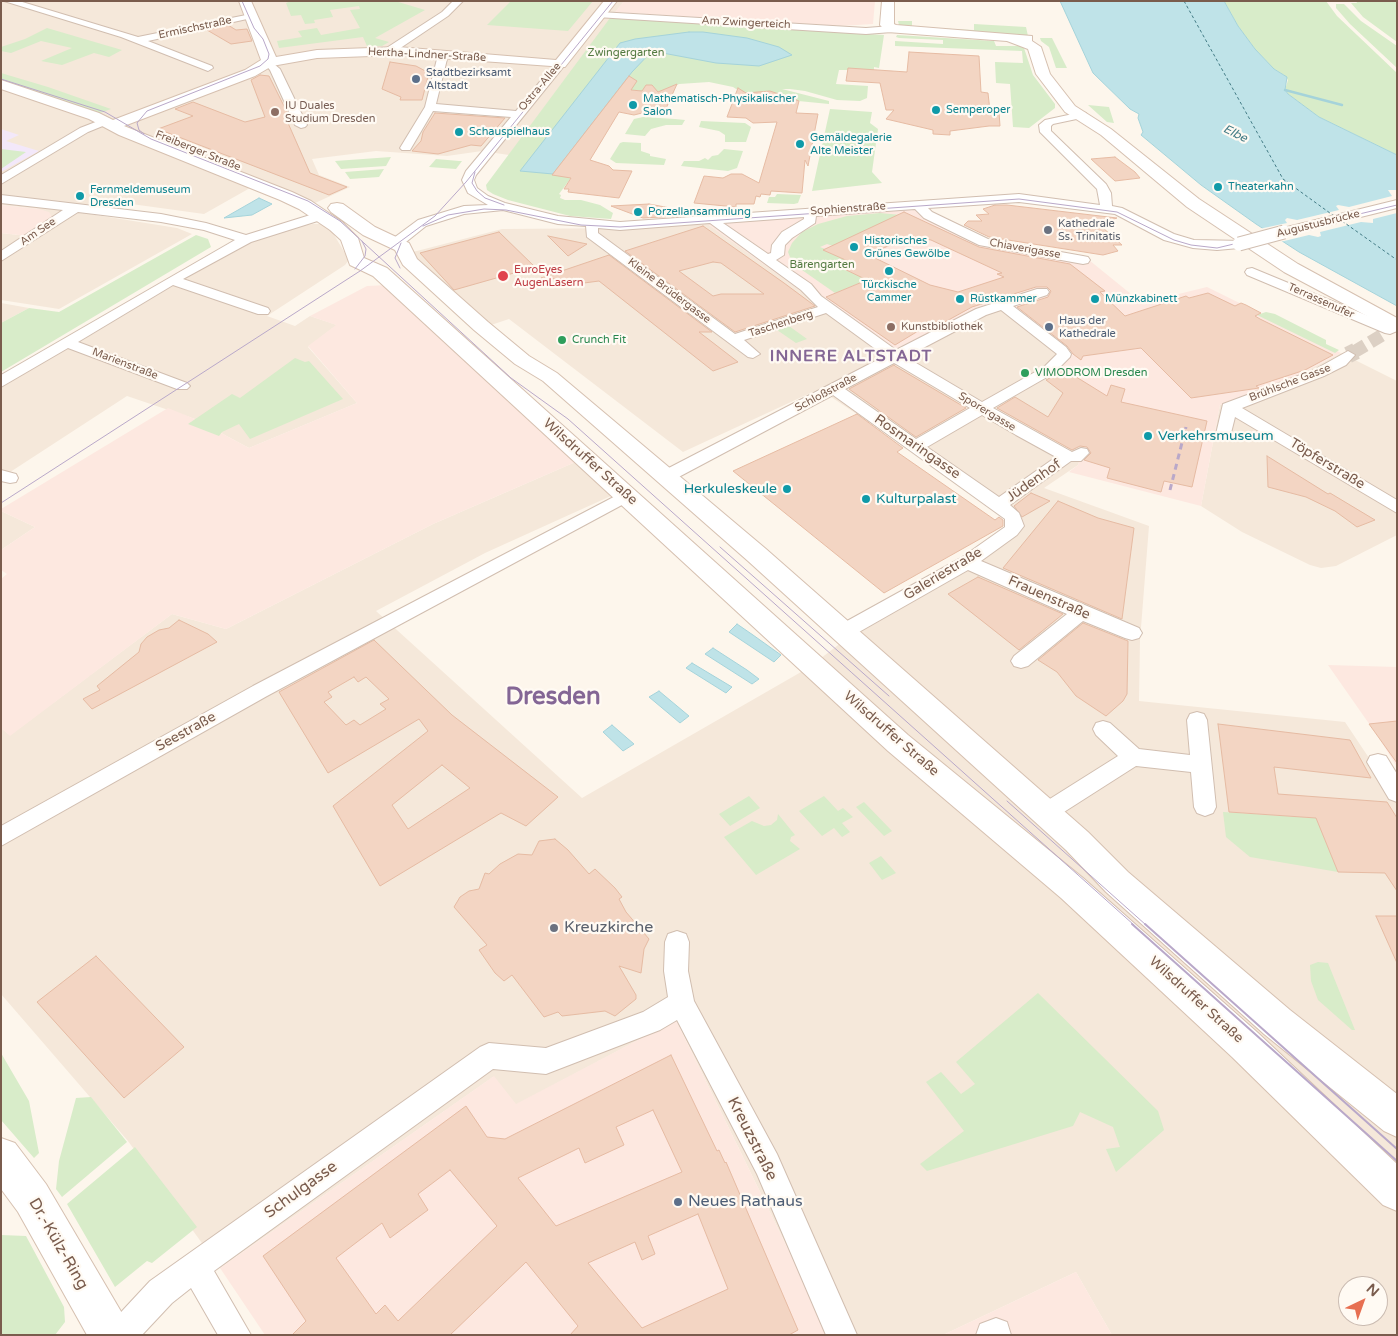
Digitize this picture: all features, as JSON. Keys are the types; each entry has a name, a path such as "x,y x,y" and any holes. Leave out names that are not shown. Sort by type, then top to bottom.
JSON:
{"street":[{"name":"Ermischstraße","path":"8,1 67,17 138,40 208,68"},
{"path":"245,1 269,57 267,63 275,70 301,125"},
{"name":"Ostra-Allee","path":"470,174 611,1"},
{"path":"888,1 887,25 892,29 1009,38 1034,47 1043,74 1070,109 1094,123 1181,194 1250,242 1392,329"},
{"path":"446,3 458,3"},
{"path":"389,51 458,3"},
{"name":"Am Zwingerteich","path":"600,15 866,31 892,29"},
{"name":"Ermischstraße","path":"138,40 251,17"},
{"name":"Hertha-Lindner-Straße","path":"1,180 63,144 126,113 250,73 267,63 333,52 389,51 560,64"},
{"path":"406,148 430,107 443,55"},
{"path":"1,72 101,103"},
{"name":"Freiberger Straße","path":"1,84 109,123 124,132 331,213"},
{"path":"430,107 518,114"},
{"name":"Freiberger Straße","path":"126,113 154,134 317,197 331,213"},
{"path":"1094,123 1062,127 1046,132 1094,178 1105,194 1106,208"},
{"name":"Sophienstraße","path":"470,174 468,180 475,194 496,204 558,220 592,225 633,225 1019,198 1106,208 1129,215 1169,237 1187,243 1208,246 1239,244"},
{"path":"1,199 171,220 206,227 246,239"},
{"name":"Chiaverigasse","path":"917,204 928,215 984,242 1083,260"},
{"name":"Augustusbrücke","path":"1239,244 1397,204"},
{"name":"Am See","path":"1,257 75,208"},
{"path":"396,244 422,223 448,213 480,208 517,210"},
{"path":"767,259 777,255 779,245 787,235 810,220 808,212"},
{"path":"1,382 172,280 246,239 331,213 396,244 405,249 409,261 522,360 550,377 845,631 1077,841 1117,882 1277,1022 1397,1118"},
{"name":"Wilsdruffer Straße","path":"331,213 349,238 356,260 385,276 481,366 627,495 898,743 1080,894 1245,1045 1397,1191"},
{"name":"Taschenberg","path":"715,219 717,224 806,287 816,299 895,356"},
{"name":"Kleine Brüdergasse","path":"592,225 592,234 753,354"},
{"name":"Terrassenufer","path":"1252,272 1392,329"},
{"path":"172,280 264,311"},
{"name":"Schloßstraße","path":"666,476 981,312 1042,292"},
{"path":"916,446 1050,370 1063,357 1062,350 1002,304"},
{"name":"Taschenberg","path":"733,339 828,308"},
{"name":"Marienstraße","path":"67,343 182,386"},
{"name":"Brühlsche Gasse","path":"1230,407 1318,373 1341,362 1348,355"},
{"name":"Sporergasse","path":"895,356 982,409 1074,455"},
{"name":"Rosmaringasse","path":"834,390 1000,505"},
{"path":"1224,434 1230,407"},
{"name":"Töpferstraße","path":"1230,407 1316,457 1397,508"},
{"name":"Jüdenhof","path":"1000,505 1074,455"},
{"name":"Seestraße","path":"1,837 251,695 627,495"},
{"name":"Galeriestraße","path":"845,631 967,562 1011,531 1015,526 1013,518 1000,505"},
{"name":"Frauenstraße","path":"967,562 1081,613 1132,633"},
{"path":"1021,660 1081,613"},
{"path":"1197,720 1205,807"},
{"path":"1103,729 1133,757 1201,765"},
{"path":"1045,813 1133,757"},
{"path":"1378,762 1397,793"},
{"name":"Kreuzstraße","path":"677,942 676,971 682,1004 767,1164 842,1335"},
{"name":"Schulgasse","path":"121,1335 161,1292 489,1056 546,1061 651,1021 682,1004"},
{"name":"Dr.-Külz-Ring","path":"1,1157 32,1198 111,1335"},
{"path":"195,1267 236,1335"}],"shaded area":[{"path":"1,1 624,1 509,155 482,151 447,156 376,151 312,159 319,175 350,187 302,209 250,188 204,214 95,199 77,212 177,228 192,234 59,309 1,300 1,233 28,236 39,209 1,205"},
{"path":"624,1 875,1 873,24 840,26 615,12"},
{"path":"1,129 19,135 6,141 39,151 1,172"},
{"path":"1,205 39,209 49,212 52,217 28,236 1,233"},
{"path":"907,208 925,210 990,242 1089,260 1142,303 1207,287 1341,353 1279,385 1220,405 1201,506 1069,472 1078,465 1100,399 1055,370 1061,354 1005,308 990,313 895,359 706,223"},
{"path":"706,223 800,289 990,313 1005,308 1061,354 1056,370 1100,399 1078,465 1044,488 1149,526 1140,640 1139,701 1345,722 1379,773 1397,772 1397,1335 1112,1335 1076,1272 943,1335 830,1335 676,1020 516,1105 493,1077 220,1268 128,1141 1,994 1,728 10,735 172,614 226,629 433,524 580,460 613,495 485,553 376,611 582,798 808,668 867,623 976,566 1020,528 914,452 819,389 683,452 509,319 488,326 416,261 413,252 502,229 634,228"},
{"path":"325,224 330,228 349,260 345,265 267,316 295,326 310,316 337,325 308,347 357,403 249,448 195,419 127,396 1,478 1,385 243,243 293,227"},
{"path":"388,285 580,460 433,524 226,629 172,614 10,736 1,728 1,579 7,574 1,570 1,550 35,527 1,511 1,509 168,408 195,419 249,448 357,403 308,346 336,325 310,316 367,286"},
{"path":"1,303 29,308 1,323"},
{"path":"1341,353 1397,381 1397,535 1336,566 1321,568 1310,565 1242,532 1201,506 1220,405 1279,385"},
{"path":"1,511 35,527 1,550"},
{"path":"1328,665 1397,667 1397,767 1379,738"},
{"path":"676,1020 830,1335 265,1335 220,1268 494,1076 516,1104"},
{"path":"1076,1272 1112,1335 943,1335"}],"green space":[{"path":"291,1 395,1 425,10 375,38 389,42 382,46 367,46 363,37 279,48 277,41 302,37 298,31 317,28 321,35 360,28 350,10 360,9 359,6 330,10 333,17 314,20 315,23 305,24 301,15 291,16 286,3"},
{"path":"511,1 593,1 568,31 487,25"},
{"path":"1224,1 1326,1 1337,16 1397,73 1397,155 1319,117 1288,94 1285,90 1288,80 1274,69 1255,49 1238,26"},
{"path":"1356,1 1397,1 1397,42 1363,17 1351,3 1357,3"},
{"path":"1336,4 1344,4 1361,21 1397,46 1397,68 1350,24 1336,8"},
{"name":"Zwingergarten","path":"610,18 884,35 879,68 874,67 874,70 839,70 836,84 868,86 867,98 860,101 837,100 790,89 782,89 829,101 829,104 747,96 733,87 709,82 679,84 660,93 619,89 569,176 571,178 559,194 561,195 560,198 565,200 581,200 600,205 613,213 611,219 570,216 508,200 487,190 486,185"},
{"path":"898,21 912,21 912,27 974,30 974,24 1026,27 1028,36 911,29 899,25"},
{"path":"47,28 122,50 109,57 94,53 62,65 41,61 72,48 41,41 11,53 1,51 1,47 25,39"},
{"path":"897,35 994,41 996,46 1021,46 1024,48 1033,75 1055,104 1055,108 1029,128 1013,127 1010,84 996,83 995,62 1023,63 1022,51 895,46 895,41 943,44 943,40 899,38 896,37"},
{"path":"1040,38 1052,38 1067,68 1056,68 1049,47"},
{"path":"1,73 111,109 97,114 1,82"},
{"path":"1088,105 1109,107 1114,123 1107,122"},
{"path":"830,109 872,112 870,123 878,129 872,172 882,183 812,191"},
{"path":"643,117 685,120 682,125 666,125 651,129 645,136 625,134 634,119"},
{"path":"701,121 745,123 751,127 746,142 725,142 725,135 719,131 699,127"},
{"path":"620,143 641,143 641,151 650,154 650,156 666,159 664,165 616,163 610,159"},
{"path":"1,149 26,152 1,169"},
{"path":"724,149 743,151 737,168 728,171 681,166 684,161 699,161 705,158 708,160 712,156 718,155"},
{"path":"391,157 386,166 341,169 335,161"},
{"path":"436,159 462,161 456,169 429,167"},
{"path":"384,169 379,177 350,179 345,172"},
{"path":"777,194 801,195 798,203 794,204 767,203 769,197 775,197"},
{"name":"Bärengarten","path":"880,213 901,215 833,246 827,244 820,247 853,260 840,267 867,280 835,293 802,270 790,257 788,252 792,243 802,232 818,224 847,216"},
{"path":"196,235 208,239 211,247 1,372 1,323 29,308 59,312"},
{"path":"1266,312 1275,314 1326,340 1326,344 1339,350 1335,353 1257,315"},
{"path":"789,326 807,339 796,343 777,330"},
{"path":"295,358 305,362 309,361 343,399 250,439 239,424 222,432 219,436 188,424 232,394 240,398"},
{"path":"749,796 760,808 730,826 719,814"},
{"path":"824,796 838,811 843,808 853,817 842,823 850,832 842,837 834,828 822,836 799,811"},
{"path":"864,802 892,831 884,836 856,807"},
{"path":"1223,812 1316,818 1338,872 1250,857 1226,837"},
{"path":"778,814 795,835 791,837 790,841 800,849 756,875 724,837 752,821 764,826 771,825 777,820"},
{"path":"881,856 896,873 882,880 869,863"},
{"path":"1318,962 1328,963 1355,1030 1352,1030 1318,1000 1311,981 1310,965"},
{"path":"1038,993 1158,1111 1164,1130 1116,1172 1106,1149 1120,1147 1113,1127 1080,1112 1073,1126 927,1171 920,1164 964,1131 926,1082 941,1072 961,1094 975,1084 956,1062"},
{"path":"1,1053 29,1101 39,1153 34,1158 1,1120"},
{"path":"91,1097 127,1142 62,1197 56,1189 59,1161 76,1098"},
{"path":"135,1147 197,1227 152,1263 147,1261 115,1287 67,1204"},
{"path":"1,1235 26,1236 64,1307 65,1322 55,1335 1,1335"}],"water":[{"name":"Elbe","path":"1060,1 1224,1 1238,26 1255,49 1274,69 1287,77 1285,90 1288,94 1319,117 1397,155 1397,306 1299,252 1256,224 1201,185 1141,135 1143,132 1138,118 1139,114 1130,109 1093,73"},
{"path":"689,32 747,38 779,47 792,55 759,66 716,63 652,51 632,72 553,174 520,171 620,43 635,39"},
{"path":"259,198 272,204 252,215 224,218"},
{"path":"737,624 781,655 774,662 729,632"},
{"path":"713,648 759,679 752,684 705,654"},
{"path":"692,663 732,687 726,693 686,668"},
{"path":"659,691 689,716 680,723 649,697"},
{"path":"612,725 634,744 623,751 603,732"}],"pier":[{"path":"1388,190 1397,190 1397,213 1373,219 1373,223 1361,222 1320,232 1321,236 1318,237 1309,235 1280,242 1259,229 1287,223 1285,220 1287,218 1297,220 1339,210 1336,206 1338,205 1349,207 1392,196"}],"building":[{"path":"228,25 236,30 247,29 252,41 231,44 207,30"},
{"path":"909,52 979,56 981,92 988,93 990,111 999,112 1000,126 950,131 950,135 933,134 933,130 886,119 894,110 886,110 880,83 846,81 848,68 907,72"},
{"name":"Stadtbezirksamt Altstadt","path":"390,62 416,66 429,73 422,100 400,100 401,97 382,89"},
{"path":"260,75 269,76 292,122 288,123 310,173 347,187 329,195 158,129 193,116 175,109 193,102 245,122 265,117 251,80"},
{"path":"629,76 637,81 631,90 642,91 646,85 652,85 658,92 677,84 664,113 646,112 634,115 619,112 590,160 609,166 613,170 632,171 619,198 568,192 569,189 564,189 571,178 552,175"},
{"path":"738,88 746,93 770,91 799,101 796,113 818,114 808,166 805,160 802,193 771,191 770,195 761,194 760,197 756,196 754,204 736,204 736,207 694,203 704,176 723,178 731,174 742,174 759,183 777,122 753,123 746,118 727,117"},
{"name":"Schauspielhaus","path":"435,113 505,118 481,146 471,145 438,154 412,151 421,141 423,132"},
{"path":"1115,157 1140,178 1115,181 1091,159"},
{"path":"649,204 697,213 696,215 643,218 611,206"},
{"name":"Kathedrale Ss. Trinitatis","path":"995,205 1117,218 1095,225 1102,227 1122,245 1113,245 1118,251 1103,255 989,237 964,225 968,221 982,221 976,215 989,214 983,209"},
{"path":"904,212 979,247 1070,264 1105,291 1100,292 1125,316 1186,296 1189,298 1208,293 1235,306 1241,303 1246,305 1261,313 1255,316 1260,319 1333,355 1305,370 1256,386 1259,388 1191,398 1141,348 1083,356 1081,360 1073,354 1067,346 1017,307 1048,297 1051,291 1047,287 1036,287 972,307 943,323 933,322 895,345 826,297 867,280 840,267 850,262 823,250","holes":["909,236 931,240 1002,273 997,274 1004,277 958,292 930,285 869,255"]},
{"path":"703,226 815,306 735,332 625,251","holes":["713,262 721,263 764,294 721,294 713,296 679,271"]},
{"path":"499,232 535,267 454,290 420,253"},
{"path":"548,236 587,244 568,256"},
{"path":"609,255 712,332 699,332 738,362 713,371 599,281 569,285 574,280 541,278"},
{"path":"894,365 966,408 916,437 849,389"},
{"name":"Verkehrsmuseum","path":"1065,370 1107,396 1111,385 1125,389 1121,402 1207,421 1192,487 1164,481 1161,492 1107,478 1110,468 1084,460 1091,453 1087,447 1080,446 1072,450 997,408 1015,397 1048,417 1063,393 1046,380"},
{"name":"Kulturpalast","path":"857,414 903,448 897,452 995,520 999,517 1003,520 1003,526 884,593 733,471"},
{"path":"1267,456 1328,494 1330,493 1375,520 1357,527 1335,511 1306,497 1268,487"},
{"path":"1031,493 1050,501 1022,517 1014,506"},
{"path":"1058,501 1098,518 1134,528 1122,619 1003,568"},
{"path":"978,577 1063,614 1019,650 948,594"},
{"path":"179,620 208,634 217,642 92,709 83,699 100,690 97,686 139,652 141,644 147,637 159,630 169,628"},
{"path":"1083,623 1128,641 1127,694 1123,701 1106,716 1076,696 1057,672 1038,660"},
{"path":"374,640 452,715 558,797 526,826 501,813 380,886 333,806 428,731 419,719 328,773 279,692","holes":["354,677 358,682 366,677 389,699 380,704 386,709 360,725 354,720 346,725 324,702 332,697 328,692","442,765 470,788 408,829 392,805"]},
{"path":"1397,721 1397,763 1369,724"},
{"path":"1218,724 1350,740 1371,778 1274,767 1278,794 1387,802 1397,818 1397,891 1385,873 1338,872 1316,818 1229,812"},
{"name":"Kreuzkirche","path":"555,839 568,850 589,874 595,869 615,888 622,897 619,899 626,912 649,939 644,949 641,973 619,966 636,995 636,999 615,1016 605,1011 562,1016 558,1012 544,1017 512,975 504,981 495,973 479,950 487,945 454,907 460,897 469,891 479,889 485,873 489,874 500,864 518,854 532,855 539,841"},
{"path":"1376,916 1397,916 1397,963"},
{"path":"96,956 184,1047 124,1098 37,1002"},
{"name":"Neues Rathaus","path":"671,1055 717,1151 719,1150 726,1162 798,1330 789,1335 570,1335 578,1326 526,1262 450,1335 292,1335 306,1321 263,1256 466,1106 487,1137 505,1139","holes":["653,1110 682,1172 556,1226 518,1178 579,1148 585,1163 624,1145 616,1127","450,1170 497,1226 398,1321 385,1305 376,1314 336,1258 382,1223 390,1238 428,1210 418,1194","698,1214 728,1289 642,1328 588,1263 635,1242 642,1260 655,1254 648,1236"]}],"waterway":[{"path":"1285,90 1342,105"}],"ferry route":[{"path":"1184,1 1283,179 1334,216"},
{"path":"1342,221 1397,260"}],"tunnel":[{"path":"1354,352 1384,334"},
{"path":"1348,355 1354,352"}],"tram line":[{"path":"144,134 139,130 137,123 147,111 260,66 268,59 269,54 263,39 254,28 242,1"},
{"path":"379,257 435,216 466,182 613,1"},
{"path":"1,79 105,112 151,139 308,201 340,221 362,241"},
{"path":"475,172 472,183 477,191 485,198 504,205"},
{"path":"423,226 448,215 484,209 506,210 581,225 620,227 1019,199 1117,212 1174,240 1191,245 1217,248 1397,205"},
{"path":"355,269 365,256 366,249 362,241"},
{"path":"362,241 379,257"},
{"path":"400,268 395,258 401,243"},
{"path":"1,503 379,257"},
{"path":"379,257 511,378 568,419 1134,925"},
{"path":"720,547 889,696"},
{"path":"1007,801 1146,925"},
{"path":"1132,924 1397,1161"},
{"path":"1145,924 1397,1149"}],"railway":[{"path":"1170,490 1186,427"}],"place":[{"name":"Stadtbezirksamt Altstadt","path":"416,79"},
{"name":"Mathematisch-Physikalischer Salon","path":"633,105"},
{"name":"Semperoper","path":"936,110"},
{"name":"IU Duales Studium Dresden","path":"275,112"},
{"name":"Schauspielhaus","path":"459,132"},
{"name":"Gemäldegalerie Alte Meister","path":"800,144"},
{"name":"Theaterkahn","path":"1218,187"},
{"name":"Fernmeldemuseum Dresden","path":"80,196"},
{"name":"Porzellansammlung","path":"638,212"},
{"name":"Kathedrale Ss. Trinitatis","path":"1048,230"},
{"name":"Historisches Grünes Gewölbe","path":"854,247"},
{"name":"Türckische Cammer","path":"889,271"},
{"name":"EuroEyes AugenLasern","path":"503,276"},
{"name":"Rüstkammer","path":"960,299"},
{"name":"Münzkabinett","path":"1095,299"},
{"name":"Kunstbibliothek","path":"891,327"},
{"name":"Haus der Kathedrale","path":"1049,327"},
{"name":"Crunch Fit","path":"562,340"},
{"name":"VIMODROM Dresden","path":"1025,373"},
{"name":"Verkehrsmuseum","path":"1148,436"},
{"name":"Herkuleskeule","path":"787,489"},
{"name":"Kulturpalast","path":"866,499"},
{"name":"Kreuzkirche","path":"554,928"},
{"name":"Neues Rathaus","path":"678,1202"}],"district":[{"name":"INNERE ALTSTADT","path":"851,357"},
{"name":"Dresden","path":"553,698"}]}
